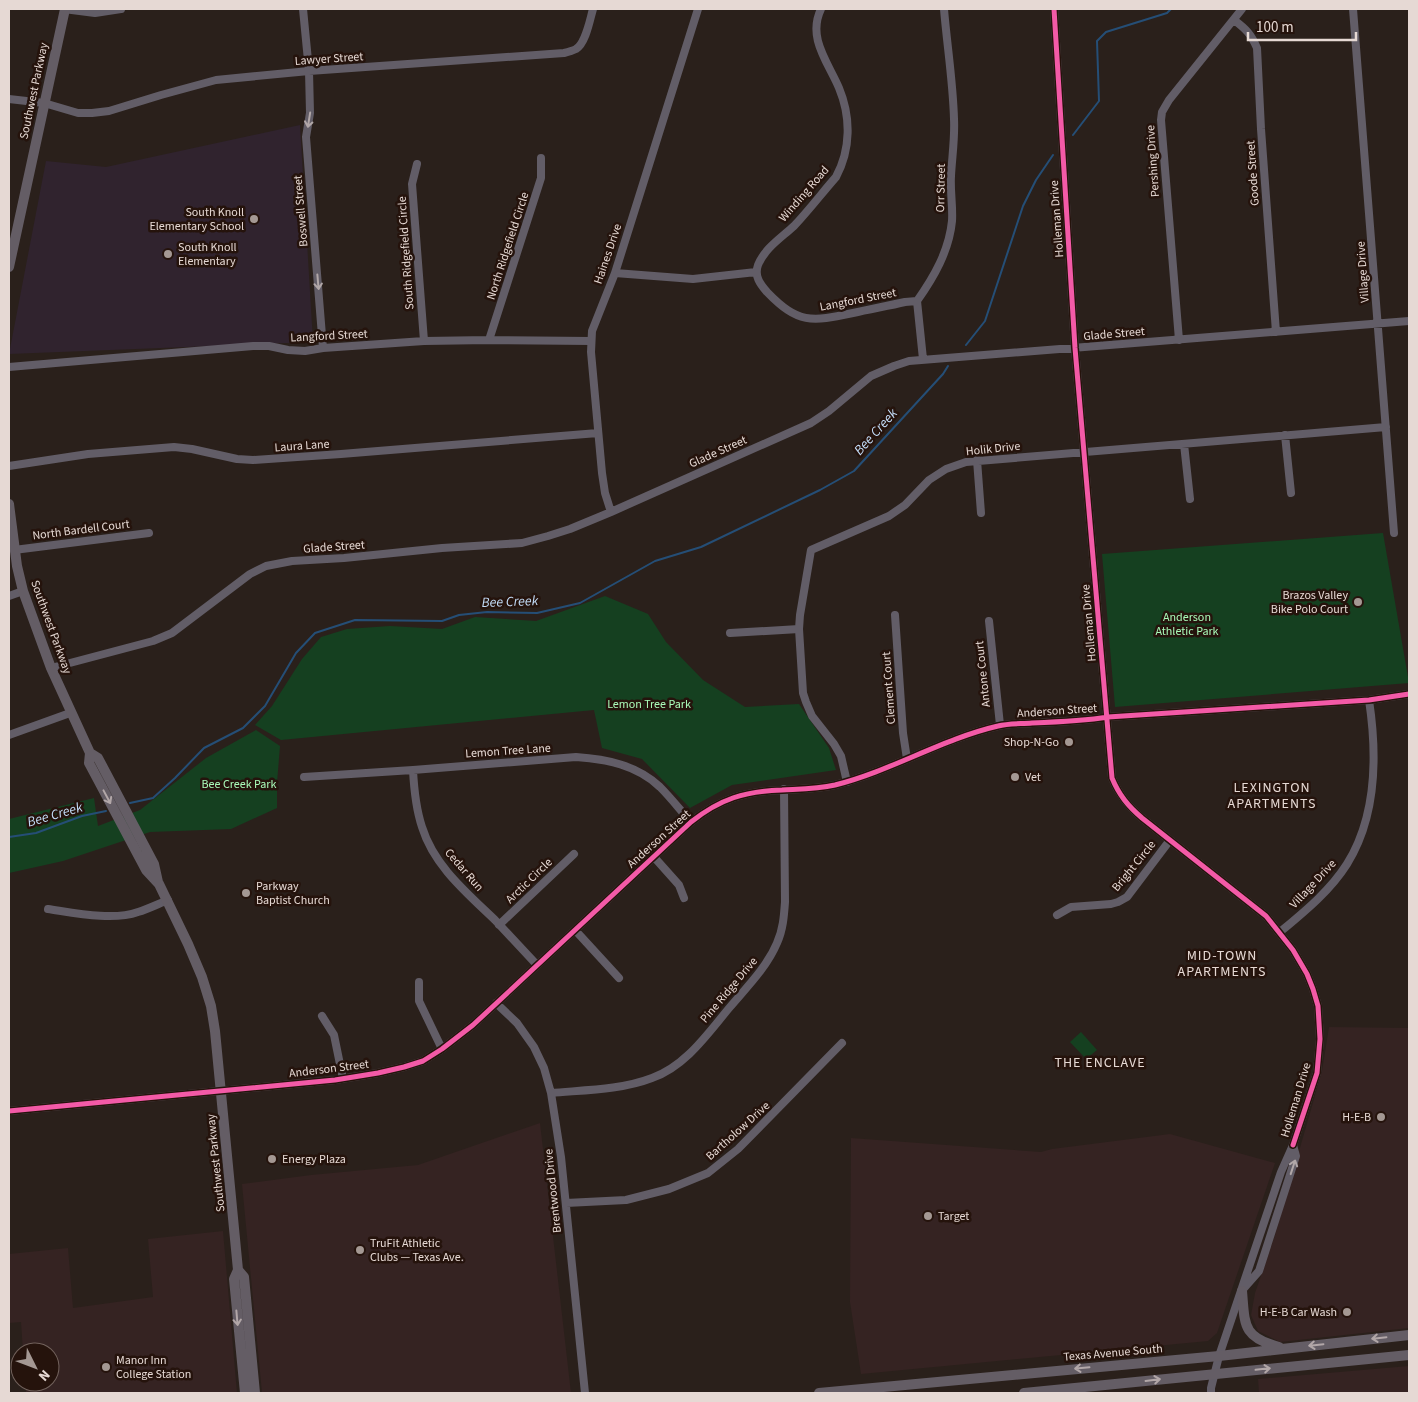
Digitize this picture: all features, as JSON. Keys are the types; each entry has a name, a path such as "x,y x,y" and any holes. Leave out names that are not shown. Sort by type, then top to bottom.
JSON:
{"main road":[{"name":"Southwest Parkway","path":"9,267 11,239 65,9"},
{"name":"Southwest Parkway","path":"9,504 14,550 23,591 70,712 90,753 89,763 146,870 159,884 168,900 202,977 211,1006 222,1091 238,1270 234,1279 245,1393"},
{"name":"Southwest Parkway","path":"238,1270 244,1277 255,1393"},
{"path":"1242,1291 1245,1321 1250,1334 1264,1343 1285,1348"},
{"name":"Texas Avenue South","path":"819,1393 878,1391 1219,1356 1409,1334"},
{"path":"1024,1393 1055,1392 1409,1354"}],"street":[{"path":"65,9 95,13 121,9"},
{"name":"Boswell Street","path":"303,9 309,71 310,113 306,137 323,348"},
{"name":"Lawyer Street","path":"9,99 44,103 78,113 92,114 109,111 216,80 309,71 570,52 580,46 583,41 594,9"},
{"name":"Haines Drive","path":"611,512 604,493 591,341 592,331 615,273 698,9"},
{"name":"Winding Road","path":"756,272 758,264 769,248 799,220 836,177 841,168 847,146 848,121 843,98 817,43 816,32 821,9"},
{"name":"Orr Street","path":"917,301 930,283 940,264 948,242 952,220 950,176 954,141 954,119 944,9"},
{"name":"Holleman Drive","path":"1054,9 1075,348 1112,778 1117,792 1129,807 1260,911 1280,932 1307,974 1318,1006 1320,1031 1317,1073 1293,1145 1281,1172 1219,1356 1211,1393"},
{"name":"Pershing Drive","path":"1179,340 1165,176 1162,112 1168,100 1242,9"},
{"name":"Village Drive","path":"1353,9 1394,534"},
{"name":"Goode Street","path":"1234,20 1253,37 1257,48 1260,129 1276,332"},
{"name":"North Ridgefield Circle","path":"489,340 541,178 541,158"},
{"name":"South Ridgefield Circle","path":"417,164 412,184 424,341"},
{"path":"615,273 694,279 756,272"},
{"name":"Langford Street","path":"756,272 757,279 774,299 793,314 803,318 830,318 917,301"},
{"path":"917,301 923,359"},
{"name":"Glade Street","path":"52,668 152,642 172,633 250,574 266,566 292,561 522,543 570,530 811,423 829,411 861,383 883,370 909,361 1409,321"},
{"name":"Langford Street","path":"9,367 253,346 269,346 305,351 424,341 591,341"},
{"name":"Holik Drive","path":"847,782 841,756 812,716 806,702 802,683 799,629 811,550 889,516 905,505 929,480 946,469 966,462 1386,427"},
{"name":"Laura Lane","path":"9,466 88,454 174,447 237,459 253,460 598,433"},
{"path":"1285,435 1291,494"},
{"path":"1184,444 1190,499"},
{"path":"977,460 981,513"},
{"name":"North Bardell Court","path":"14,550 149,534"},
{"path":"9,596 23,591"},
{"name":"Clement Court","path":"895,615 903,733 907,759"},
{"name":"Antone Court","path":"989,621 1000,725"},
{"path":"730,633 799,629"},
{"name":"Anderson Street","path":"9,1112 343,1079 404,1067 423,1061 473,1025 691,822 723,801 743,794 784,789 818,788 847,782 1000,725 1369,700 1409,694"},
{"name":"Village Drive","path":"1280,932 1308,909 1327,890 1355,850 1370,803 1373,742 1369,700"},
{"path":"9,735 70,712"},
{"name":"Lemon Tree Lane","path":"304,777 576,757 598,758 644,774 659,786 691,822"},
{"name":"Cedar Run","path":"413,770 415,797 419,815 426,837 434,852 451,877 537,965"},
{"name":"Pine Ridge Drive","path":"551,1093 624,1086 653,1078 665,1072 679,1063 693,1050 759,973 777,944 784,920 784,789"},
{"name":"Bright Circle","path":"1057,915 1071,907 1111,904 1127,897 1170,840"},
{"name":"Arctic Circle","path":"499,924 574,854"},
{"path":"654,857 679,885 684,898"},
{"path":"48,909 88,915 122,915 137,913 168,900"},
{"path":"575,930 619,978"},
{"path":"419,982 419,1002 442,1049"},
{"name":"Brentwood Drive","path":"496,1003 517,1024 534,1047 544,1068 551,1093 560,1144 585,1393"},
{"path":"322,1016 334,1035 343,1079"},
{"name":"Bartholow Drive","path":"566,1203 626,1200 669,1189 708,1173 748,1139 842,1043"},
{"name":"Holleman Drive","path":"1242,1291 1258,1271 1296,1156 1293,1145"},
{"path":"1258,1271 1256,1266 1262,1243 1258,1239 1267,1231 1272,1218 1281,1204 1280,1197 1284,1182 1281,1172"}],"shaded area":[{"name":"South Knoll Elementary","path":"300,125 313,342 9,354 46,161 106,167"},
{"path":"1329,1027 1409,1028 1409,1328 1280,1342 1258,1331 1251,1315 1255,1293 1275,1235 1322,1071"},
{"path":"540,1123 571,1393 262,1393 242,1184 311,1175 418,1165"},
{"path":"1170,1134 1275,1163 1217,1333 1208,1341 861,1374 850,1302 851,1138 1041,1152"},
{"path":"223,1231 237,1393 26,1393 60,1392 60,1342 22,1342 21,1322 9,1323 9,1254 68,1248 73,1308 153,1297 148,1239"},
{"path":"1409,1366 1409,1393 1259,1393 1258,1379"}],"green space":[{"name":"Anderson Athletic Park","path":"1383,533 1409,683 1115,707 1102,554"},
{"name":"Lemon Tree Park","path":"605,596 648,614 666,642 703,680 745,707 799,704 829,748 836,770 732,785 690,808 642,759 602,748 594,710 281,740 255,725 272,706 302,659 321,637 347,629 390,626 442,629 475,617 536,621"},
{"name":"Bee Creek Park","path":"256,730 280,746 277,808 231,829 150,832 63,861 9,873 9,819 94,798 98,826 140,810 206,758"},
{"path":"1081,1032 1097,1050 1086,1059 1070,1042"}],"waterway":[{"name":"Bee Creek","path":"1073,135 1099,101 1097,41 1106,32 1167,13 1171,9"},
{"name":"Bee Creek","path":"966,345 985,321 1023,206 1036,180 1053,155"},
{"name":"Bee Creek","path":"130,803 153,798 204,748 243,728 265,706 296,653 315,633 355,620 442,621 459,615 487,612 537,613 580,603 655,561 701,547 820,490 854,471 943,374 948,366"},
{"name":"Bee Creek","path":"9,837 36,833 82,816 106,811"}],"cycle path":[{"path":"1054,9 1075,348 1112,778 1121,795 1137,814 1266,916 1293,950 1307,974 1318,1006 1320,1039 1317,1073 1293,1145"},
{"path":"9,1111 335,1080 378,1073 423,1061 473,1025 691,822 712,807 745,794 835,785 876,772 957,739 1002,725 1369,700 1409,694"}],"place":[{"name":"South Knoll Elementary School","path":"254,219"},
{"name":"South Knoll Elementary","path":"168,254"},
{"name":"Brazos Valley Bike Polo Court","path":"1358,602"},
{"name":"Shop-N-Go","path":"1069,742"},
{"name":"Vet","path":"1015,777"},
{"name":"Parkway Baptist Church","path":"246,893"},
{"name":"H-E-B","path":"1381,1117"},
{"name":"Energy Plaza","path":"272,1159"},
{"name":"Target","path":"928,1216"},
{"name":"TruFit Athletic Clubs — Texas Ave.","path":"360,1250"},
{"name":"H-E-B Car Wash","path":"1347,1312"},
{"name":"Manor Inn College Station","path":"106,1367"}],"district":[{"name":"LEXINGTON APARTMENTS","path":"1272,796"},
{"name":"MID-TOWN APARTMENTS","path":"1222,964"},
{"name":"THE ENCLAVE","path":"1100,1063"}]}
